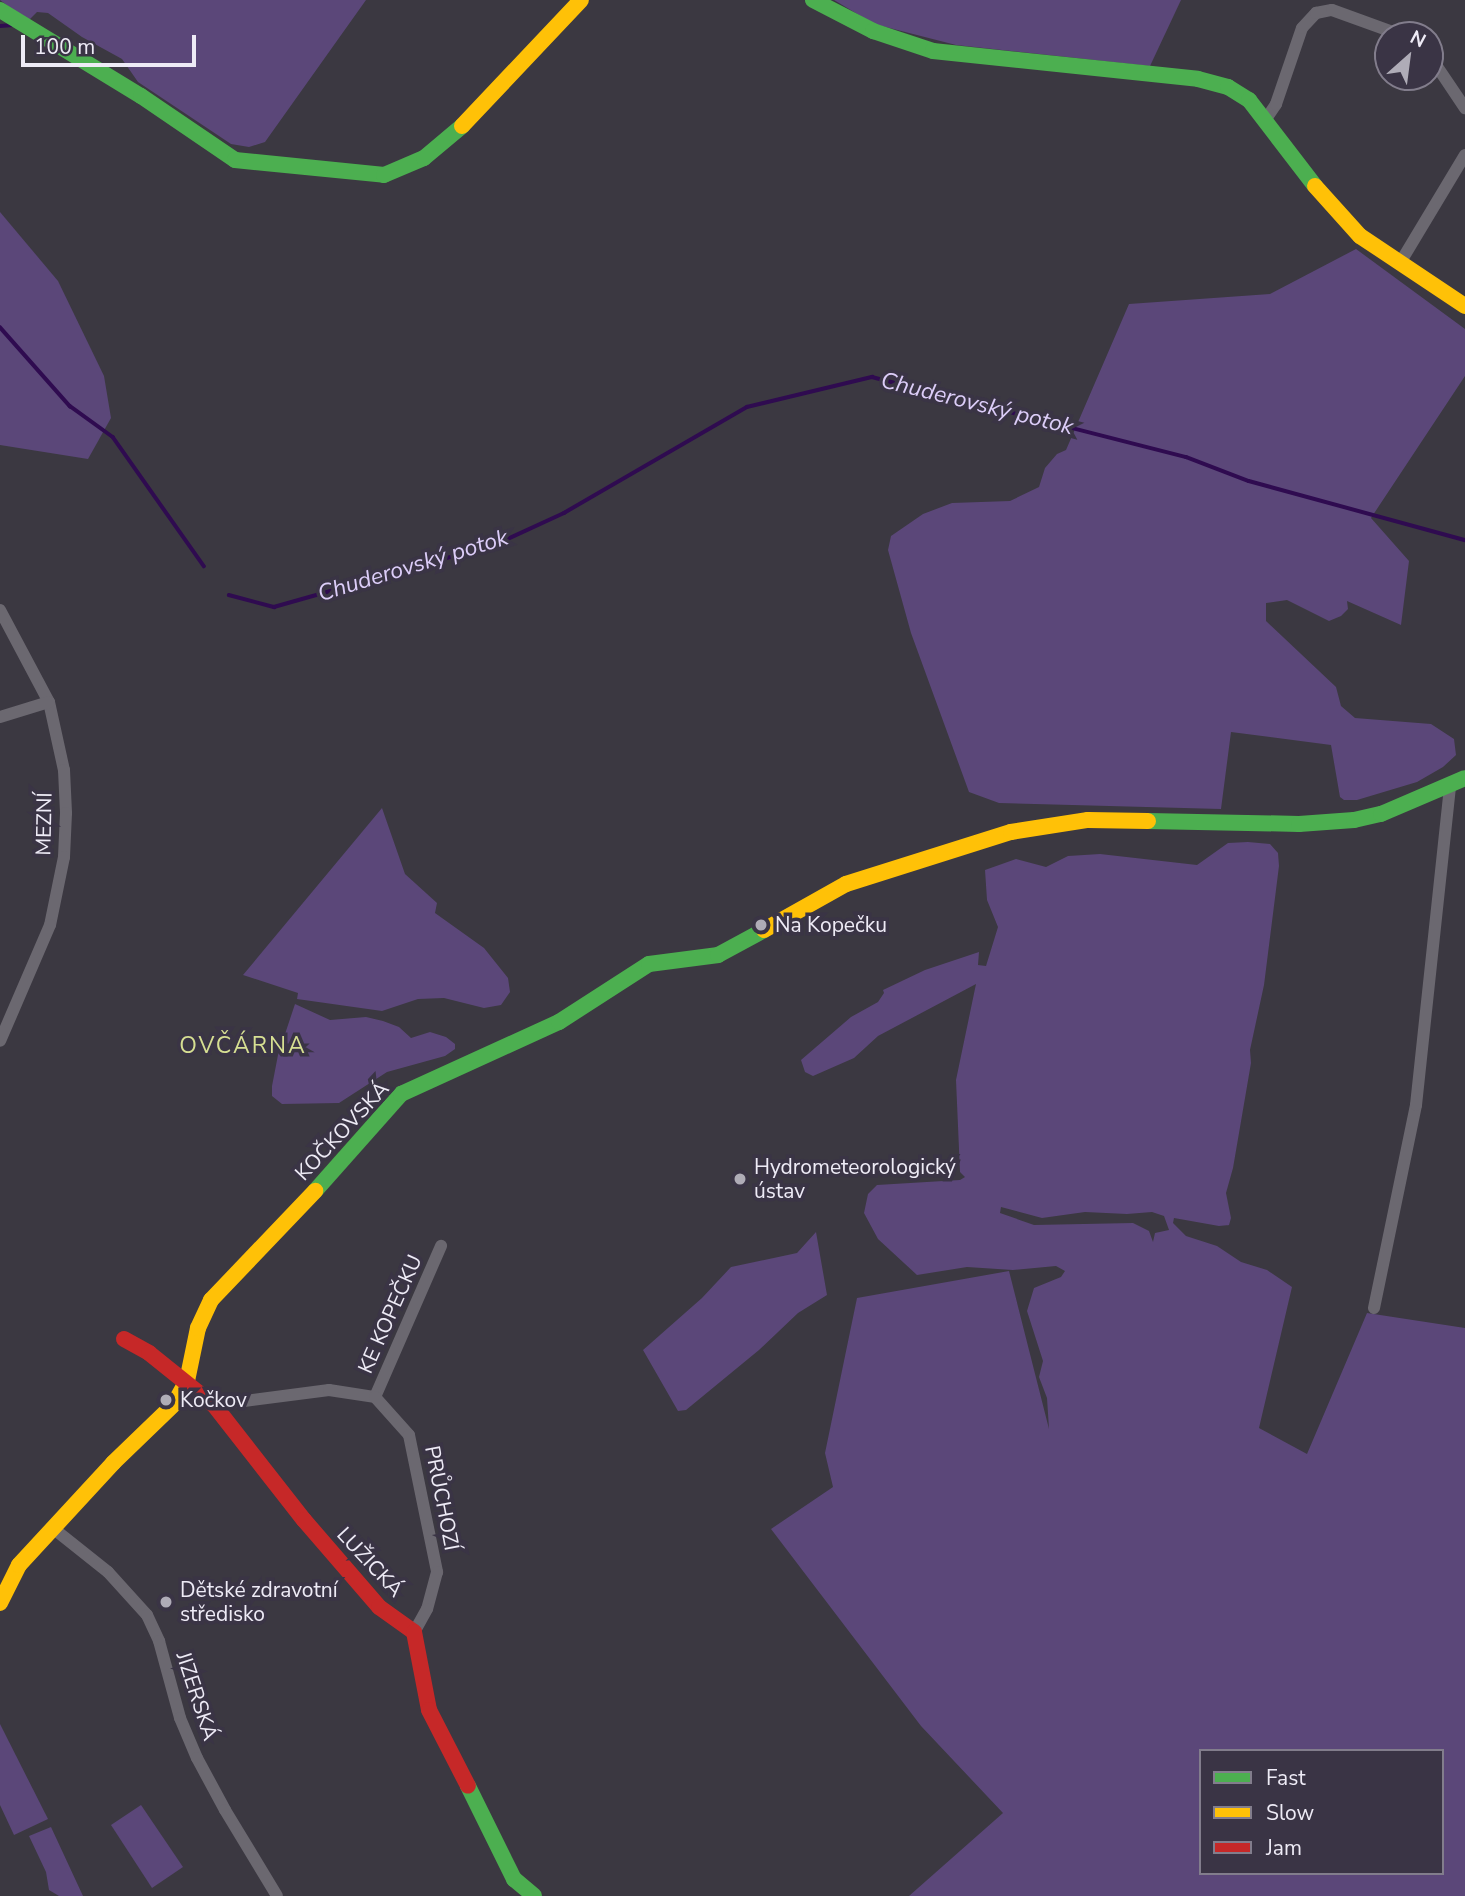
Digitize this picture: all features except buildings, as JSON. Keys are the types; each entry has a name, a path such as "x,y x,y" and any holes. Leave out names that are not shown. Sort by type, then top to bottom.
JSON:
{"street":[{"path":"7,15 141,96 234,160 362,175 384,175 424,158 475,115 581,0"},
{"path":"813,0 873,30 933,51 978,58 1198,79 1228,87 1249,100 1266,119 1293,161 1329,205 1360,236 1465,306"},
{"path":"1266,119 1276,104 1302,28 1316,13 1332,10 1374,25"},
{"path":"1444,75 1465,108"},
{"path":"1451,84 1465,81"},
{"path":"1400,263 1465,155"},
{"name":"MEZNÍ","path":"0,610 49,702 64,770 64,858 50,925 0,1041"},
{"path":"0,717 49,702"},
{"path":"1374,1308 1416,1105 1457,781"},
{"name":"KOČKOVSKÁ","path":"0,1603 19,1564 113,1463 174,1404 187,1381 198,1328 211,1300 328,1177 401,1094 559,1022 649,964 671,958 718,955 846,884 952,849 1018,831 1088,820 1299,824 1354,820 1381,814 1457,781"},
{"name":"KE KOPEČKU","path":"375,1397 441,1246"},
{"name":"LUŽICKÁ","path":"124,1339 149,1353 214,1405 288,1501 379,1607 414,1632"},
{"path":"214,1405 329,1390 375,1397"},
{"name":"PRŮCHOZÍ","path":"375,1397 409,1435 437,1572 427,1609 414,1632"},
{"name":"JIZERSKÁ","path":"54,1529 108,1572 147,1615 159,1641 180,1718 197,1758 225,1810 278,1896"},
{"path":"414,1632 429,1710 440,1735 485,1817 514,1879 534,1896"}],"shaded area":[{"path":"0,0 366,0 265,142 249,147 231,144 138,82 122,59 82,37 48,13 37,12 28,21"},
{"path":"834,0 1181,0 1150,66 956,45 874,24"},
{"path":"0,212 58,281 104,376 111,418 88,459 0,445"},
{"path":"1356,249 1465,329 1465,376 1371,518 1409,561 1401,625 1347,601 1348,609 1341,616 1329,621 1287,600 1266,603 1266,621 1336,687 1341,706 1355,718 1431,724 1454,739 1456,755 1443,767 1417,782 1357,800 1344,800 1340,797 1331,745 1231,732 1221,809 999,803 969,792 911,633 888,550 891,536 923,514 952,503 1010,501 1039,487 1045,468 1057,454 1066,450 1129,304 1270,294"},
{"path":"382,808 405,874 437,903 435,913 484,948 508,978 510,992 501,1005 484,1008 444,998 418,999 382,1011 297,999 298,993 243,975"},
{"path":"1228,843 1270,844 1278,853 1279,866 1264,985 1250,1050 1251,1063 1233,1168 1226,1193 1231,1218 1229,1225 1219,1226 1174,1218 1173,1223 1186,1236 1217,1246 1241,1262 1267,1270 1292,1287 1259,1428 1307,1454 1367,1313 1465,1328 1465,1896 909,1896 1003,1813 921,1726 771,1529 833,1487 825,1453 857,1298 1009,1271 1049,1429 1047,1398 1039,1377 1043,1361 1027,1311 1034,1288 1061,1277 1065,1271 1056,1266 1013,1270 967,1267 917,1275 878,1239 864,1213 868,1194 877,1185 960,1180 965,1177 960,1172 956,1080 976,984 878,1036 854,1058 813,1076 805,1072 801,1060 851,1017 878,1002 883,990 925,970 979,952 978,965 986,966 998,927 987,900 985,870 1016,859 1046,867 1068,856 1100,854 1197,865","holes":["1001,1207 1042,1218 1085,1212 1152,1212 1164,1216 1169,1230 1155,1233 1153,1242 1149,1231 1133,1223 1034,1225 1000,1213"]},
{"path":"295,1004 330,1020 366,1017 383,1021 399,1027 411,1038 430,1032 446,1037 455,1044 455,1049 445,1056 387,1072 339,1103 282,1104 272,1096 272,1086 278,1055"},
{"path":"816,1232 827,1295 798,1313 759,1350 686,1410 678,1411 643,1350 702,1298 731,1267 797,1253"},
{"path":"0,1724 48,1819 14,1835 0,1805"},
{"path":"141,1805 183,1867 152,1888 111,1825"},
{"path":"51,1827 83,1896 59,1896 49,1890 46,1872 29,1836"}],"waterway":[{"path":"0,26 13,25"},
{"name":"Chuderovský potok","path":"0,327 70,406 113,437 204,566"},
{"name":"Chuderovský potok","path":"229,595 274,607 497,544 564,513 747,407 872,377 1186,457 1249,481 1465,540"}],"traffic: fast":[{"path":"813,0 873,31 933,51 1198,79 1228,87 1249,100 1315,186"},
{"path":"0,10 141,96 235,160 384,175 424,158 462,126"},
{"path":"1148,821 1299,824 1354,820 1381,814 1465,778"},
{"path":"315,1191 401,1094 559,1022 649,964 718,955 764,930"},
{"path":"468,1786 514,1879 534,1896"}],"traffic: slow":[{"path":"462,126 581,0"},
{"path":"1315,186 1360,236 1465,306"},
{"path":"764,930 846,884 1011,832 1088,820 1148,821"},
{"path":"0,1603 19,1565 113,1463 174,1404 187,1381 198,1328 211,1300 315,1191"}],"traffic: jam":[{"path":"124,1339 149,1353 214,1405 304,1520 379,1607 414,1632 429,1710 468,1786"}],"place":[{"name":"Na Kopečku","path":"761,925"},
{"name":"Hydrometeorologický ústav","path":"740,1179"},
{"name":"Kočkov","path":"166,1400"},
{"name":"Dětské zdravotní středisko","path":"166,1602"}],"district":[{"name":"OVČÁRNA","path":"243,1046"}]}
